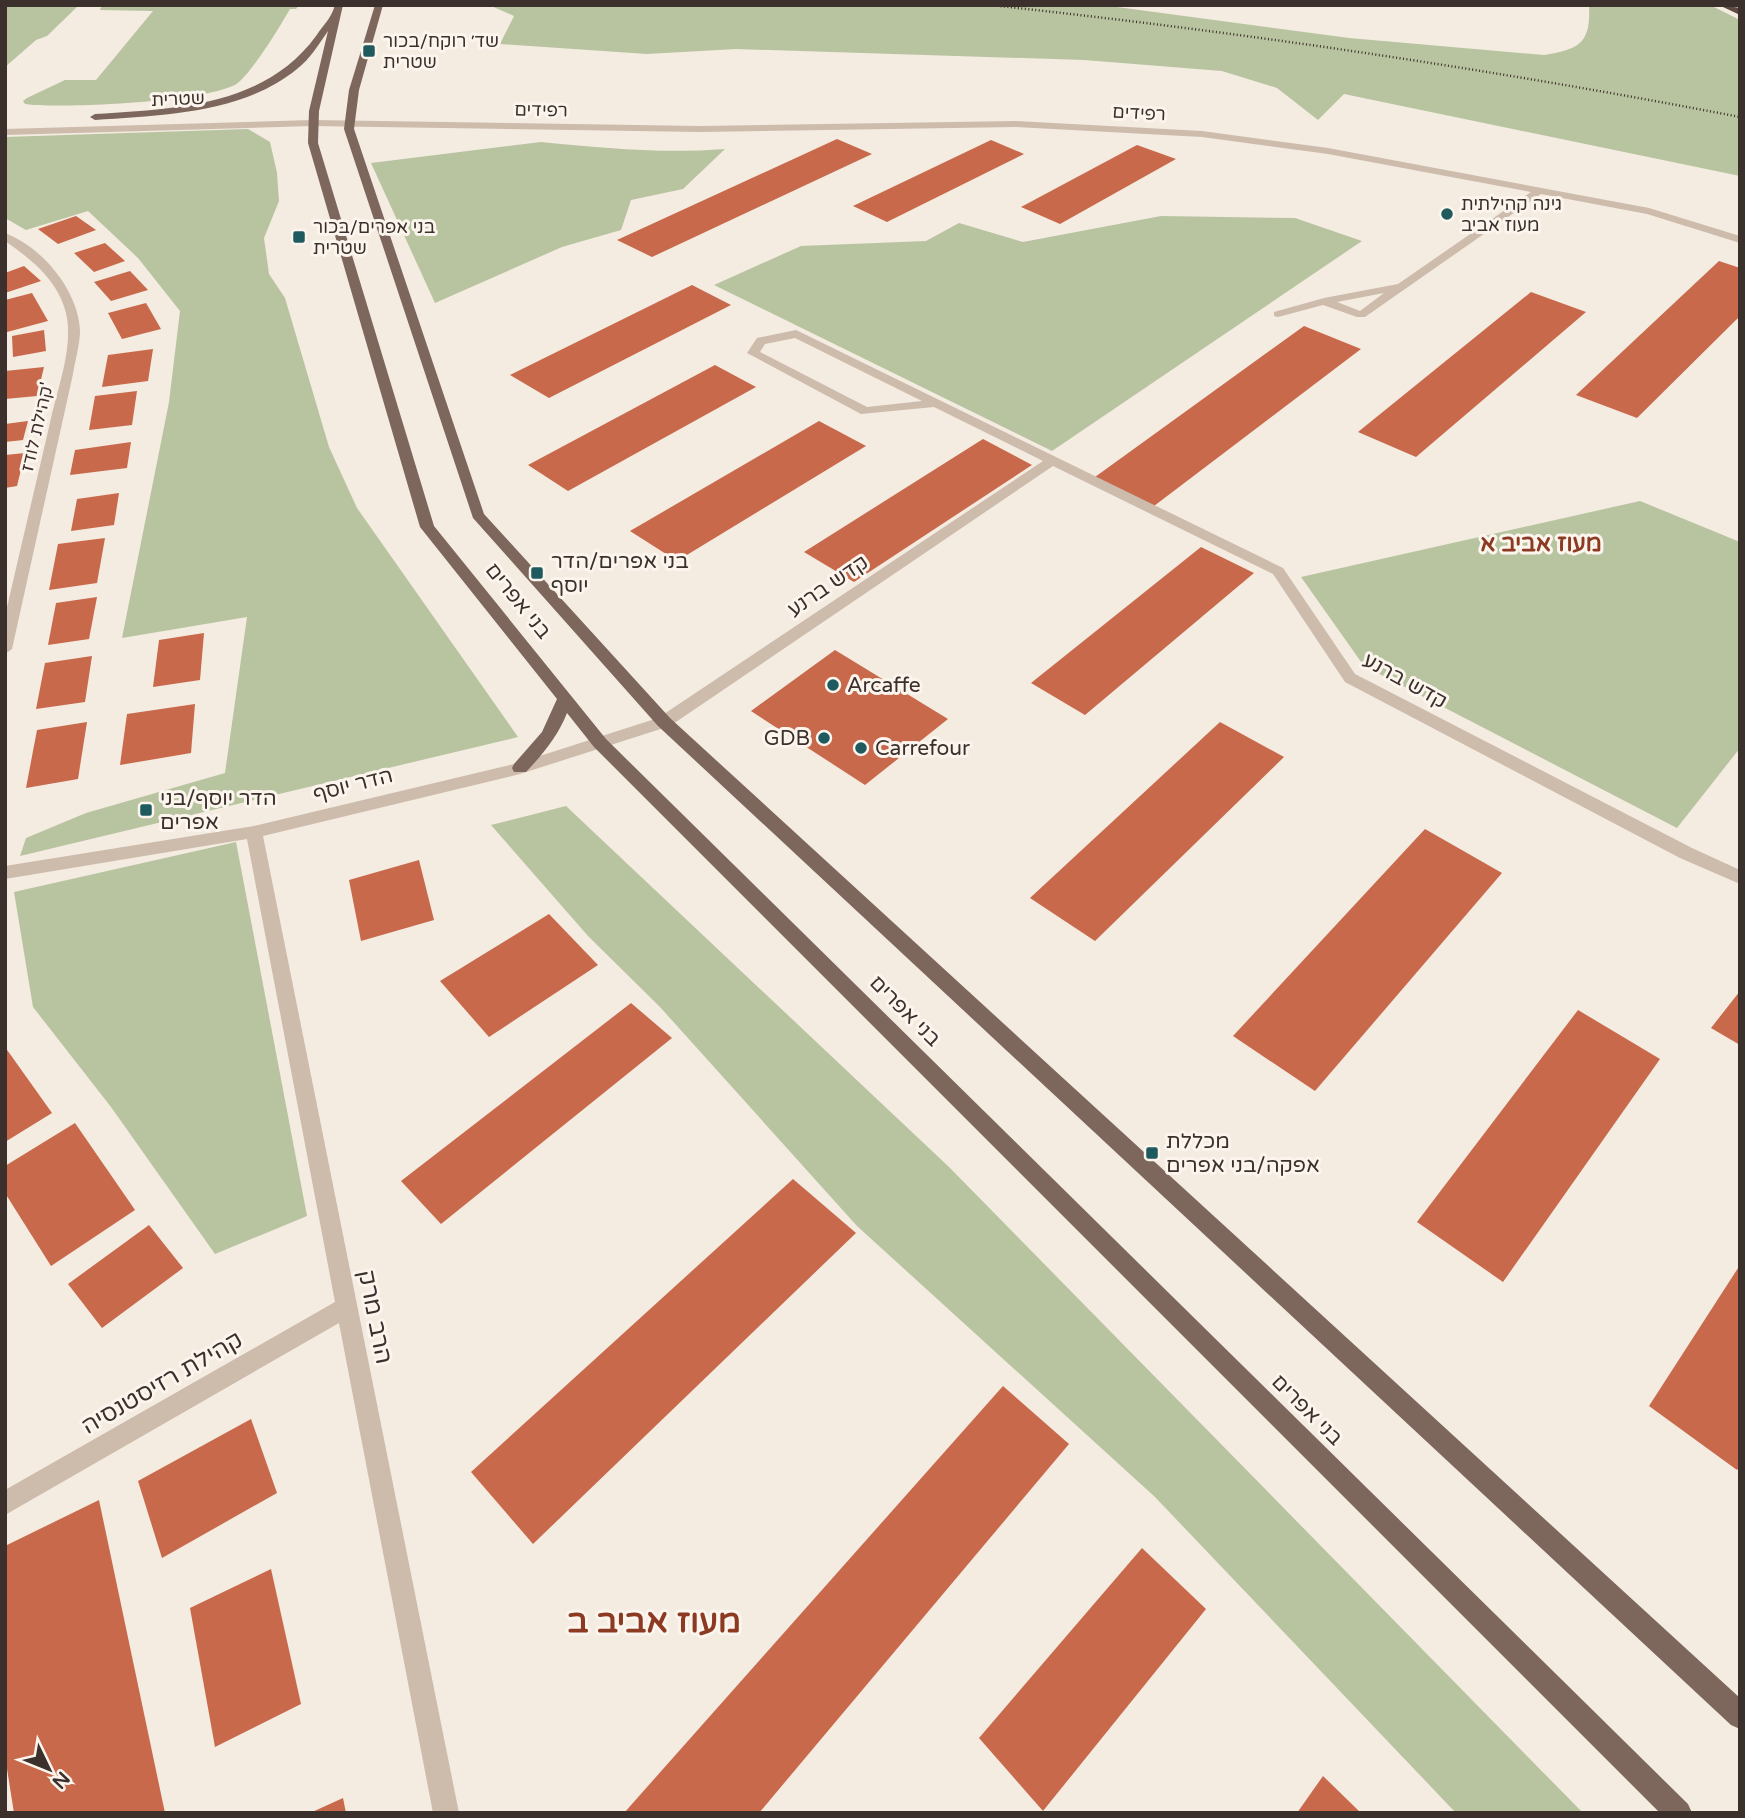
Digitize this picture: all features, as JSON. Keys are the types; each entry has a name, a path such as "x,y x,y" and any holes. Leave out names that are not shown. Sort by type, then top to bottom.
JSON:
{"highway":[{"path":"1727,5 1740,12"}],"main road":[{"path":"313,117 339,5"},
{"path":"350,118 354,90 379,5"},
{"path":"95,117 190,108 258,88 295,67 335,16"},
{"name":"בני אפרים","path":"313,117 313,143 427,527 600,743 1679,1813"},
{"name":"בני אפרים","path":"350,118 351,140 478,515 664,722 1740,1716"},
{"path":"520,768 544,743 557,723 565,698"}],"street":[{"name":"שטרית","path":"301,112 313,117"},
{"name":"שטרית","path":"83,118 219,114"},
{"name":"שטרית","path":"5,132 313,117 350,118"},
{"name":"רפידים","path":"350,118 732,128 1016,124 1202,134 1328,151 1649,211 1740,240"},
{"path":"5,121 33,120"},
{"path":"1324,301 1361,315 1539,191"},
{"name":"קהילת לודז'","path":"5,236 41,261 65,293 75,329 5,649"},
{"path":"1278,314 1324,301 1401,287"},
{"name":"קדש ברנע","path":"934,402 864,411 753,353 761,341 796,334 1278,571 1350,678 1686,853 1740,878"},
{"name":"קדש ברנע","path":"664,722 1051,461"},
{"name":"הדר יוסף","path":"5,873 254,832 520,768 664,722"},
{"name":"הרב מרק","path":"254,832 446,1813"},
{"name":"קהילת רזיסטנסיה","path":"5,1503 346,1307"}],"green space":[{"path":"5,5 78,6 47,36 36,40 5,67"},
{"path":"102,5 299,5 296,9 290,9 245,76 225,89 201,95 136,102 25,104 23,101 27,98 65,80 96,80 153,11 100,10"},
{"path":"489,5 1102,5 1349,38 1544,55 1575,47 1581,42 1588,28 1589,5 1710,5 1740,20 1740,176 1344,94 1318,120 1277,88 1222,71 1084,60 736,49 647,54 500,44 514,16"},
{"path":"248,129 270,142 277,173 279,201 264,238 269,274 285,298 329,447 357,508 518,737 20,856 26,838 86,813 225,773 247,617 122,638 169,402 180,311 138,258 88,211 26,230 5,218 5,137"},
{"path":"541,142 656,151 725,149 683,189 631,200 621,230 562,247 435,303 371,163"},
{"path":"1161,216 1295,218 1362,241 1052,451 714,285 801,246 926,241 959,223 1023,242"},
{"path":"1640,501 1740,542 1740,748 1677,828 1364,666 1301,577"},
{"path":"566,806 949,1167 1583,1813 1456,1813 1155,1497 857,1226 660,1007 588,936 491,825"},
{"path":"236,842 307,1216 215,1254 111,1107 33,1007 14,892"}],"building":[{"path":"837,139 872,154 652,257 617,240"},
{"path":"991,140 1024,154 887,222 853,206"},
{"path":"1137,145 1176,159 1060,224 1021,207"},
{"path":"76,216 96,230 58,244 38,229"},
{"path":"105,243 125,261 94,272 74,253"},
{"path":"1719,261 1740,268 1740,316 1637,418 1576,395"},
{"path":"24,266 41,281 5,293 5,273"},
{"path":"130,271 148,290 111,301 94,282"},
{"path":"692,285 731,305 549,398 510,375"},
{"path":"1531,292 1586,312 1416,457 1358,432"},
{"path":"32,293 48,321 7,332 5,300"},
{"path":"146,303 161,329 122,339 108,313"},
{"path":"1304,326 1361,349 1154,506 1095,477"},
{"path":"44,330 46,351 13,357 12,336"},
{"path":"153,349 148,381 102,387 108,355"},
{"path":"715,365 756,387 568,491 528,465"},
{"path":"44,367 37,396 5,399 5,371"},
{"path":"137,391 132,425 89,430 95,396"},
{"path":"28,421 23,440 5,442 5,424"},
{"path":"819,421 866,446 677,561 630,531"},
{"path":"983,439 1032,465 854,582 804,552"},
{"path":"131,442 127,468 70,475 75,450"},
{"path":"25,453 17,486 5,488 5,455"},
{"path":"119,493 114,525 71,531 77,499"},
{"path":"105,538 97,583 49,590 58,544"},
{"path":"1201,547 1254,573 1085,715 1031,683"},
{"path":"97,597 89,639 48,645 56,603"},
{"path":"204,633 200,680 153,687 159,640"},
{"path":"835,650 948,719 865,785 751,711"},
{"path":"92,656 85,702 36,709 45,663"},
{"path":"195,704 191,753 120,765 127,714"},
{"path":"87,722 78,779 26,788 37,730"},
{"path":"1220,722 1284,757 1095,941 1030,898"},
{"path":"1425,829 1502,873 1315,1091 1233,1036"},
{"path":"419,860 434,920 361,941 349,880"},
{"path":"549,914 598,965 489,1037 440,981"},
{"path":"1740,991 1740,1045 1711,1028"},
{"path":"631,1003 672,1038 441,1224 401,1181"},
{"path":"1578,1010 1660,1059 1503,1282 1417,1222"},
{"path":"5,1047 52,1113 5,1142"},
{"path":"75,1123 135,1210 51,1266 5,1193 5,1166"},
{"path":"793,1179 856,1233 533,1544 471,1472"},
{"path":"149,1225 183,1268 102,1328 68,1284"},
{"path":"1740,1265 1740,1466 1737,1470 1649,1406"},
{"path":"1003,1386 1069,1444 759,1813 624,1813"},
{"path":"251,1419 277,1493 162,1558 138,1481"},
{"path":"99,1500 165,1813 14,1813 5,1756 5,1546"},
{"path":"1142,1548 1206,1609 1043,1811 979,1738"},
{"path":"271,1569 301,1704 215,1747 190,1608"},
{"path":"1323,1776 1361,1813 1297,1813"},
{"path":"343,1798 346,1813 310,1813"}],"railway":[{"path":"990,5 1366,53 1740,117"}],"place":[{"name":"שד׳ רוקח/בכור שטרית","path":"369,51"},
{"name":"גינה קהילתית מעוז אביב","path":"1447,214"},
{"name":"בני אפרים/בכור שטרית","path":"299,237"},
{"name":"בני אפרים/הדר יוסף","path":"537,573"},
{"name":"Arcaffe","path":"833,685"},
{"name":"GDB","path":"824,738"},
{"name":"Carrefour","path":"861,748"},
{"name":"הדר יוסף/בני אפרים","path":"146,810"},
{"name":"מכללת אפקה/בני אפרים","path":"1152,1153"}],"district":[{"name":"מעוז אביב א","path":"1541,544"},
{"name":"מעוז אביב ב","path":"654,1621"}]}
